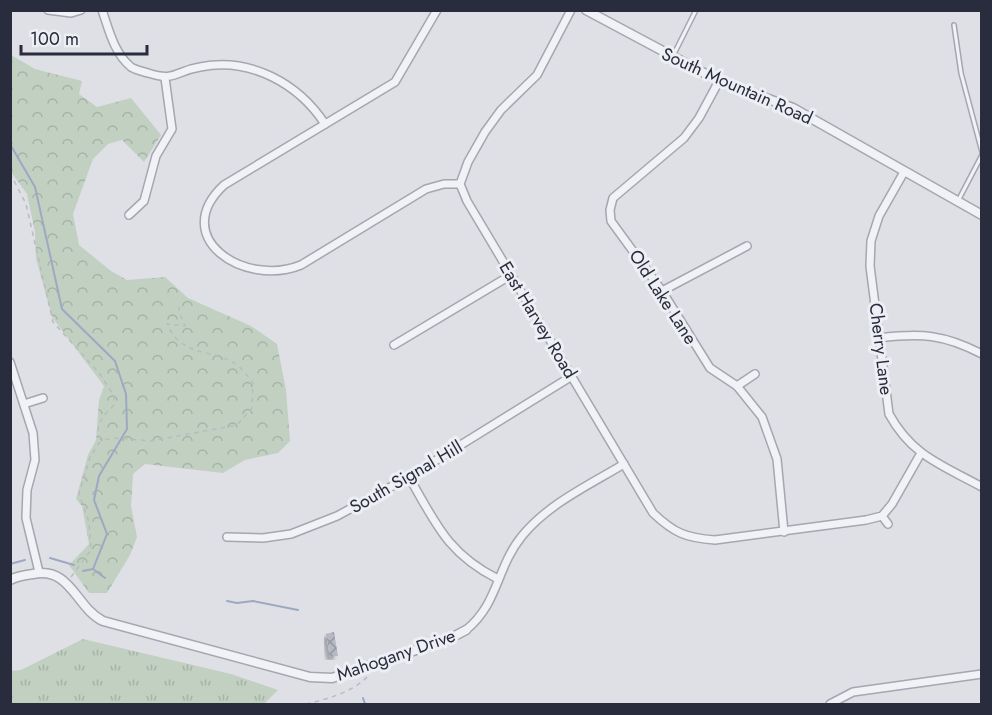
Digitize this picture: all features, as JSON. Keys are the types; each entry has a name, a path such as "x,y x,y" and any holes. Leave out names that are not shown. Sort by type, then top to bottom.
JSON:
{"street":[{"path":"48,10 71,13 81,10"},
{"path":"102,10 114,47 132,68 165,78 207,66 224,64 258,70 294,89 311,103 325,124"},
{"path":"437,10 395,82 224,184 212,196 204,210 206,229 218,252 231,262 258,272 273,273 301,265 426,189 444,184 460,184 468,162 485,132 501,110 537,75 571,10"},
{"name":"South Mountain Road","path":"586,10 718,81 793,108 981,215"},
{"path":"129,215 144,201 156,156 171,129 165,78"},
{"name":"Old Lake Lane","path":"718,81 699,118 684,138 613,198 610,210 611,221 662,291 710,368 737,386 762,417 777,459 784,532"},
{"name":"Cherry Lane","path":"904,172 879,216 871,241 870,266 889,414 901,435 921,453 981,487"},
{"name":"East Harvey Road","path":"460,184 653,513 669,528 690,538 715,540 784,532 882,516"},
{"path":"662,291 747,246"},
{"path":"394,345 512,275"},
{"path":"879,338 917,333 935,335 981,354"},
{"path":"10,362 35,447 35,460 27,490 26,518 39,572"},
{"path":"737,386 755,374"},
{"name":"South Signal Hill","path":"227,537 263,538 291,534 337,516 410,477 572,376"},
{"path":"24,404 43,398"},
{"path":"888,524 882,516 892,504 921,453"},
{"name":"Mahogany Drive","path":"67,582 83,607 91,615 103,621 310,677 332,678 449,639 466,630 482,618 498,579 522,536 538,519 557,504 624,464"},
{"path":"410,477 444,537 474,567 498,579"},
{"path":"10,580 39,572 57,575 67,582"},
{"path":"830,705 852,692 981,674"}],"lane":[{"path":"672,58 696,10"},
{"path":"954,25 961,73 981,154 958,202"}],"path":[{"path":"10,173 26,204 53,322 89,361 114,395 114,405 102,416 98,434 101,440"},
{"path":"101,440 119,438 151,441 220,429 242,423 252,408 254,383 236,363 185,347 171,332 168,323 185,326 179,312 179,304"},
{"path":"67,582 91,550 90,528 79,494 90,457 101,440"},
{"path":"306,705 327,700 362,682 369,675 368,666"},
{"path":"716,705 766,705"},
{"path":"788,705 813,705"}],"green space":[{"path":"11,55 35,69 82,81 79,94 97,107 131,98 161,135 144,162 122,140 108,144 93,159 73,214 79,245 111,271 127,280 165,277 188,298 251,326 277,344 286,390 290,441 278,453 245,460 223,473 145,464 133,474 131,506 137,537 130,555 107,593 89,593 69,565 89,544 82,506 76,499 88,455 96,440 99,400 104,386 52,317 36,258 35,232 27,194 11,172"},
{"path":"83,639 231,674 278,690 264,704 11,704 11,671 21,670"}],"building":[{"path":"334,632 338,656 330,657 326,634"}],"waterway":[{"path":"10,144 35,187 62,309 115,361 126,394 127,429 99,476 94,500 107,534 93,569 83,571"},
{"path":"50,558 74,565"},
{"path":"10,564 25,560"},
{"path":"93,569 105,578"},
{"path":"227,601 237,603 253,601 298,610"},
{"path":"363,698 365,704"}]}
